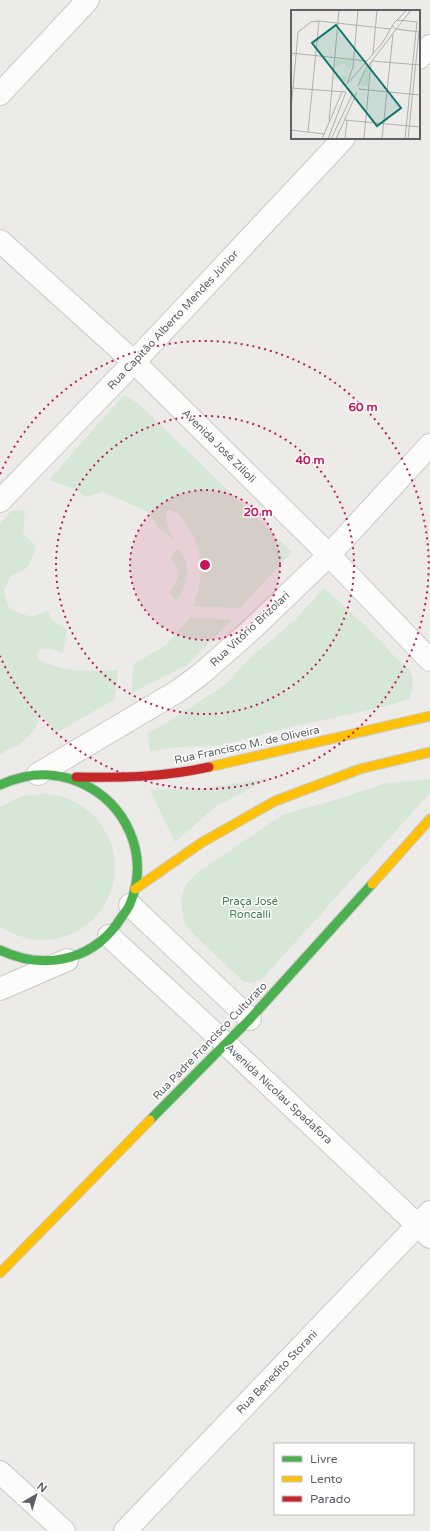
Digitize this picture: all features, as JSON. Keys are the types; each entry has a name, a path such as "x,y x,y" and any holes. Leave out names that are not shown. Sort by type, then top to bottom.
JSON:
{"main road":[{"name":"Rua Francisco M. de Oliveira","path":"67,777 123,778 181,773 430,716"},
{"path":"0,950 20,958 46,962 73,957 92,948 109,936 132,897 201,842 275,801 360,769 430,752"},
{"path":"0,785 10,780 38,774 67,777 94,788 116,807 131,832 137,860 132,897"},
{"name":"Rua Padre Francisco Culturato","path":"0,1273 250,1019 430,819"}],"street":[{"path":"0,94 88,0"},
{"path":"420,57 430,46"},
{"name":"Rua Capitão Alberto Mendes Júnior","path":"0,501 134,362 343,139"},
{"name":"Avenida José Zilioli","path":"0,242 134,362 329,555 430,660"},
{"name":"Rua Vitório Brizolari","path":"38,774 178,691 201,674 251,630 329,555 430,445"},
{"path":"132,897 250,1019"},
{"name":"Avenida Nicolau Spadafora","path":"109,936 426,1225"},
{"path":"0,989 73,957"},
{"name":"Rua Benedito Storani","path":"125,1531 426,1225"},
{"path":"0,1472 64,1531"}],"green space":[{"path":"125,395 140,405 292,552 240,608 193,606 197,595 201,573 201,563 196,543 191,532 185,522 175,512 168,510 166,514 167,525 174,539 159,529 148,512 103,492 85,497 74,488 49,480"},
{"path":"25,510 23,533 36,546 29,566 10,577 4,591 9,609 31,617 48,610 50,618 67,630 63,653 45,648 39,650 37,655 39,660 68,669 98,671 118,670 115,699 56,733 41,714 35,730 20,744 0,754 0,524 11,511"},
{"path":"177,549 182,554 185,561 187,574 184,588 176,600 169,592 175,585 179,573 171,557"},
{"path":"324,588 409,669 413,680 409,699 383,707 290,727 216,746 180,747 150,751 148,733 168,722 226,684 250,658 294,621"},
{"path":"190,618 232,620 187,665 131,693 134,664 166,645"},
{"path":"270,778 215,807 175,842 150,790 205,788"},
{"name":"Praça José Roncalli","path":"430,779 430,793 263,978 254,982 244,982 189,930 184,921 181,901 185,885 197,873 282,815 335,800 383,784"},
{"path":"45,794 63,797 76,802 93,815 106,832 109,839 114,856 115,873 112,889 105,904 95,917 82,928 67,936 49,940 36,940 11,933 0,927 0,807 22,796"}],"traffic: fast":[{"path":"0,785 20,778 49,775 69,778 96,791 110,803 122,817 130,832 135,849 137,867 136,886 129,907 106,937 93,947 64,959 48,961 32,960 0,950"},
{"path":"150,1120 250,1019 372,884"}],"traffic: slow":[{"path":"209,767 430,716"},
{"path":"135,889 201,843 275,801 360,769 430,752"},
{"path":"372,884 430,819"},
{"path":"0,1273 150,1120"}],"traffic: jam":[{"path":"76,777 143,776 176,773 209,767"}]}
